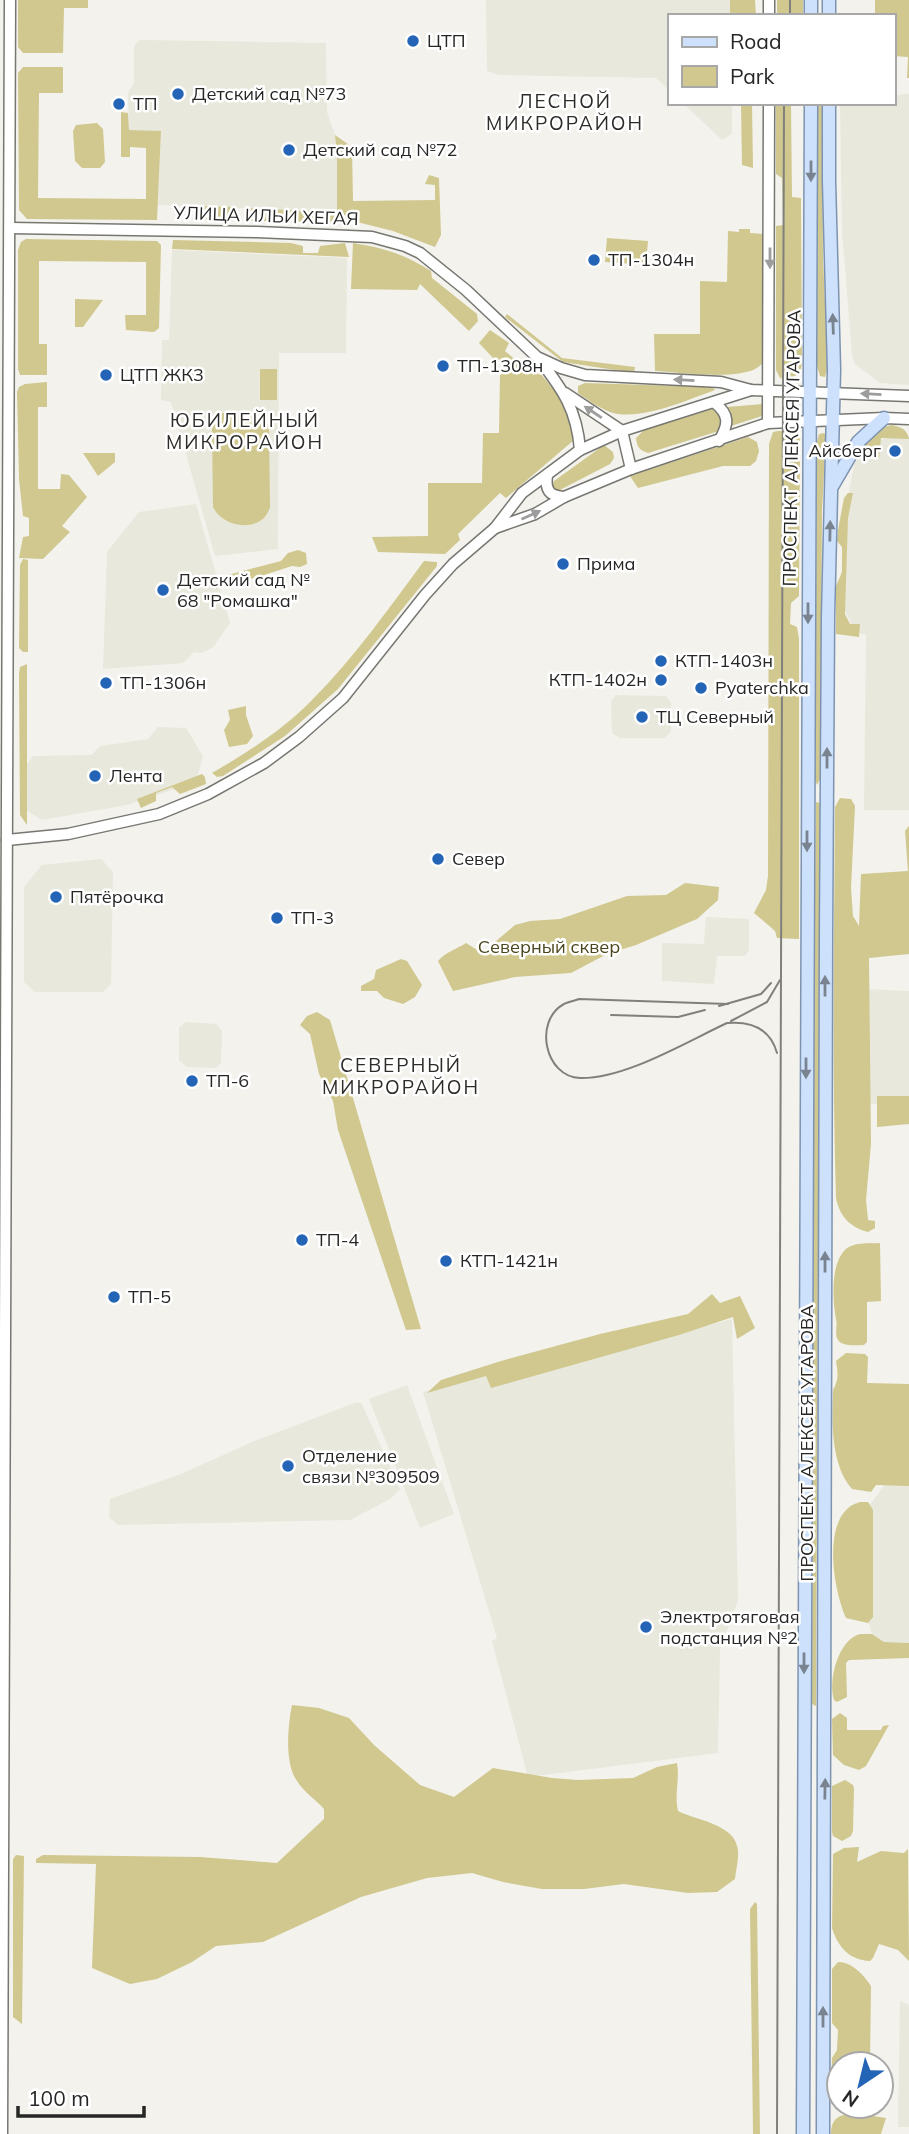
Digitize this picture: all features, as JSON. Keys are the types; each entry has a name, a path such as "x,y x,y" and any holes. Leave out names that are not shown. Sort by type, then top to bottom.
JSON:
{"main road":[{"path":"2,2134 2,1537 10,0"},
{"path":"768,423 769,105"},
{"name":"ПРОСПЕКТ АЛЕКСЕЯ УГАРОВА","path":"803,2134 811,105"},
{"name":"ПРОСПЕКТ АЛЕКСЕЯ УГАРОВА","path":"822,2134 827,794 834,392 829,105"},
{"name":"УЛИЦА ИЛЬИ ХЕГАЯ","path":"9,228 350,234 387,240 405,246 434,263 537,357 561,368 585,375 721,382 751,390 909,396"},
{"path":"537,357 565,393 578,425 580,450"},
{"path":"7,840 68,834 159,814 208,794 264,763 299,737 343,698 432,587 453,564 495,528 522,493 580,450 622,431 751,390"},
{"path":"565,393 622,431 631,469"},
{"path":"714,402 724,410 727,421 719,441"},
{"path":"831,489 858,442 884,418"},
{"path":"495,528 535,514 564,498 631,469 768,423 909,419"},
{"path":"547,475 548,492 555,497 564,498"},
{"path":"808,794 827,794"}],"shaded area":[{"path":"486,0 732,0 732,14 668,14 668,89 656,78 499,75 487,71"},
{"path":"140,40 326,43 327,112 335,135 337,156 337,212 158,205 161,132 129,130 128,93 134,83 134,46"},
{"path":"909,94 909,385 880,383 855,364 852,355 842,231 840,105 895,105 895,95"},
{"path":"685,105 732,105 732,134 722,140"},
{"path":"172,250 347,258 346,353 279,353 278,549 215,556 171,402 161,400 162,340 169,340"},
{"path":"901,434 909,436 909,810 864,810 866,635 855,632 840,600 845,514 854,465 867,444"},
{"name":"Детский сад № 68 \"Ромашка\"","path":"196,504 230,623 213,647 202,653 194,652 183,663 103,669 107,552 139,512"},
{"path":"616,695 666,696 671,702 671,731 665,738 620,738 612,733 611,701"},
{"path":"158,727 186,728 203,756 196,782 127,805 42,820 21,807 21,773 33,756 91,755 101,746 148,739"},
{"path":"101,859 113,872 111,984 103,992 35,992 24,982 24,887 42,865"},
{"path":"706,917 749,919 749,950 745,956 717,956 714,984 662,981 662,943 704,944"},
{"path":"864,989 909,991 909,1103 864,1104"},
{"path":"186,1022 216,1024 222,1031 221,1063 216,1068 187,1067 179,1060 179,1028"},
{"path":"732,1319 738,1600 720,1650 718,1753 528,1777 492,1641 497,1638 423,1392 488,1373 493,1385"},
{"path":"407,1385 454,1514 420,1528 369,1399"},
{"path":"357,1402 362,1404 400,1489 390,1499 350,1520 118,1525 109,1517 110,1499 181,1474 252,1442"},
{"path":"887,1482 909,1482 909,1643 884,1642 872,1634 867,1617 868,1507"},
{"path":"900,2001 909,2005 909,2127 898,2127"}],"green space":[{"path":"18,0 88,0 88,8 64,8 63,53 23,53 18,47"},
{"path":"730,0 755,0 756,14 730,14"},
{"path":"777,0 803,0 803,14 777,14"},
{"path":"875,0 909,0 909,78 908,57 895,56 895,14 875,14"},
{"path":"23,67 63,67 63,93 39,93 38,198 146,199 146,148 130,147 130,157 121,157 121,112 128,113 129,130 161,131 157,220 27,219 19,210 18,73"},
{"path":"741,105 752,105 753,168 742,165"},
{"path":"776,105 791,105 792,197 801,198 802,364 797,374 788,378 780,378 776,370 776,226 783,225 782,178 776,174"},
{"path":"818,105 822,105 823,259 828,366 825,377 820,376 817,366"},
{"path":"97,123 103,129 105,162 100,168 82,168 75,161 73,131 76,125"},
{"path":"335,135 352,147 353,201 435,200 435,185 425,184 429,175 439,178 441,235 435,247 393,231 337,217 330,222 246,221 245,208 337,212"},
{"path":"195,206 234,207 234,219 230,222 195,218"},
{"path":"739,229 765,234 764,360 758,367 747,372 732,374 655,371 654,334 700,334 700,281 727,282 728,231 739,232"},
{"path":"607,238 648,241 646,265 605,262"},
{"path":"26,239 157,241 161,245 159,328 154,332 126,330 125,315 146,315 146,262 39,261 39,344 47,344 47,375 20,375 18,250 21,242"},
{"path":"173,240 291,243 303,246 303,253 318,253 320,246 345,243 349,257 172,249"},
{"path":"353,243 393,252 431,271 432,278 477,314 478,321 469,331 420,284 417,290 351,289"},
{"path":"75,299 103,300 83,327 75,327"},
{"path":"507,314 562,358 635,367 634,373 563,362 505,317"},
{"path":"490,330 509,343 505,351 527,370 533,365 554,390 571,419 574,440 506,498 500,493 458,534 460,540 445,554 378,552 372,537 428,536 428,483 482,483 483,433 499,433 500,375 504,373 504,365 494,359 479,343"},
{"path":"260,369 277,369 277,400 260,400"},
{"path":"47,382 47,407 38,407 38,489 60,489 61,474 69,475 87,497 62,526 70,532 43,559 19,558 23,537 29,536 29,518 23,516 19,479 17,392 19,387 25,384"},
{"path":"585,383 712,387 715,390 649,412 622,414 610,412 578,393 578,386"},
{"path":"763,404 762,416 731,426 732,418 727,407"},
{"path":"712,409 719,410 723,425 719,431 648,453 638,446 636,438 644,430"},
{"path":"223,413 263,418 269,426 270,508 264,518 250,525 228,522 213,507 213,417"},
{"path":"892,425 903,429 909,439 881,438 879,458 852,458 869,437"},
{"path":"792,431 800,439 799,596 791,603 790,624 797,627 799,639 799,939 777,938 775,931 754,913 766,890 768,876 769,444 773,432"},
{"path":"824,433 820,779 817,785 817,442 819,434"},
{"path":"748,437 757,442 759,451 756,461 750,466 723,466 638,488 630,476"},
{"path":"604,445 613,452 614,458 610,464 558,491 553,490 551,486 554,481"},
{"path":"83,453 115,453 115,462 98,476"},
{"path":"848,493 853,493 848,518 845,614 850,624 860,624 859,637 836,634 836,586 842,572 842,547 837,541 844,498"},
{"path":"298,550 306,553 307,564 255,578 232,581 216,589 214,583 220,577 281,561 288,553"},
{"path":"23,559 28,560 28,652 19,648 20,565"},
{"path":"424,561 437,562 437,566 338,689 285,736 223,776 217,777 212,773 265,740 312,700 357,650"},
{"path":"27,664 27,825 20,815 19,674 20,667"},
{"path":"246,706 253,736 247,744 229,747 224,730 230,720 228,710"},
{"path":"202,774 206,784 180,794 172,787 156,793 156,801 141,808 137,799"},
{"path":"840,798 851,799 855,806 851,888 853,916 859,926 861,874 908,871 905,831 909,826 909,954 869,958 871,1144 866,1200 868,1220 875,1221 875,1228 868,1232 847,1220 840,1211 836,1198 835,807"},
{"path":"816,802 820,803 816,1706 812,1704"},
{"name":"Северный сквер","path":"685,883 719,887 718,900 697,919 636,945 607,954 571,973 515,977 453,991 438,961 466,943 482,953 515,925 560,919 627,896 666,895"},
{"path":"401,959 407,961 422,985 415,997 403,1004 384,998 377,991 361,991 361,986 374,979 376,970"},
{"path":"317,1012 330,1020 421,1329 406,1330 338,1130 333,1101 319,1074 310,1034 300,1025 307,1016"},
{"path":"877,1096 909,1096 909,1124 877,1127"},
{"path":"880,1243 881,1301 867,1302 867,1342 864,1345 843,1344 836,1335 836,1266 848,1248"},
{"path":"712,1294 720,1303 740,1296 755,1328 737,1339 733,1317 491,1388 486,1376 427,1393 441,1380 501,1361 688,1314"},
{"path":"846,1353 865,1354 868,1357 867,1383 909,1384 909,1486 876,1485 871,1492 852,1489 845,1479 834,1444 833,1389 838,1372 836,1361"},
{"path":"860,1502 868,1502 873,1510 873,1617 868,1623 846,1618 834,1572 833,1553 839,1520 847,1509"},
{"path":"860,1634 872,1634 884,1642 909,1643 909,1658 849,1660 846,1663 847,1697 837,1702 832,1692 836,1662 846,1644"},
{"path":"292,1705 319,1708 349,1718 374,1745 420,1785 454,1797 493,1768 578,1780 633,1778 657,1767 677,1763 678,1811 721,1828 734,1839 738,1854 735,1879 717,1892 688,1893 624,1884 584,1889 542,1889 472,1873 427,1878 361,1897 263,1942 216,1946 192,1962 157,1979 130,1984 92,1968 96,1864 36,1863 36,1859 43,1855 200,1857 277,1863 324,1819 324,1809 300,1785 290,1764 288,1733"},
{"path":"840,1713 847,1718 847,1730 881,1730 883,1726 889,1725 866,1766 859,1770 844,1765 833,1755 832,1719"},
{"path":"845,1780 853,1785 854,1789 853,1831 851,1836 842,1841 833,1836 832,1832 832,1786"},
{"path":"859,1847 857,1862 881,1851 904,1853 908,1849 909,1961 898,1950 879,1944 870,1961 856,1958 841,1947 834,1935 833,1854 844,1848"},
{"path":"16,1855 24,1856 22,2024 13,2017 13,1859"},
{"path":"755,1902 760,2134 753,2134 750,1909"},
{"path":"838,1962 848,1964 871,1986 870,2050 837,2050 838,2030 832,2023 832,1969"},
{"path":"835,2120 885,2120 881,2134 831,2134"}],"tram line":[{"path":"790,0 790,14"},
{"path":"777,2134 784,105"},
{"path":"731,1021 767,1002 780,980"},
{"path":"719,1006 761,994 771,983"},
{"path":"728,1004 579,999 564,1004 554,1012 548,1023 547,1047 558,1068 568,1075 580,1078 598,1077 635,1066 727,1023 744,1023 758,1028 770,1037 777,1053"},
{"path":"611,1015 678,1017 705,1010"}],"place":[{"name":"ЦТП","path":"413,41"},
{"name":"Детский сад №73","path":"178,94"},
{"name":"ТП","path":"119,104"},
{"name":"Детский сад №72","path":"289,150"},
{"name":"ТП-1304н","path":"594,260"},
{"name":"ТП-1308н","path":"443,366"},
{"name":"ЦТП ЖК3","path":"106,375"},
{"name":"Айсберг","path":"895,451"},
{"name":"Прима","path":"563,564"},
{"name":"Детский сад № 68 \"Ромашка\"","path":"163,590"},
{"name":"КТП-1403н","path":"661,661"},
{"name":"КТП-1402н","path":"661,680"},
{"name":"ТП-1306н","path":"106,683"},
{"name":"Pyaterchka","path":"701,688"},
{"name":"ТЦ Северный","path":"642,717"},
{"name":"Лента","path":"95,776"},
{"name":"Север","path":"438,859"},
{"name":"Пятёрочка","path":"56,897"},
{"name":"ТП-3","path":"277,918"},
{"name":"ТП-6","path":"192,1081"},
{"name":"ТП-4","path":"302,1240"},
{"name":"КТП-1421н","path":"446,1261"},
{"name":"ТП-5","path":"114,1297"},
{"name":"Отделение связи №309509","path":"288,1466"},
{"name":"Электротяговая подстанция №2","path":"646,1627"}],"district":[{"name":"ЛЕСНОЙ МИКРОРАЙОН","path":"565,112"},
{"name":"ЮБИЛЕЙНЫЙ МИКРОРАЙОН","path":"245,431"},
{"name":"СЕВЕРНЫЙ МИКРОРАЙОН","path":"401,1076"}]}
